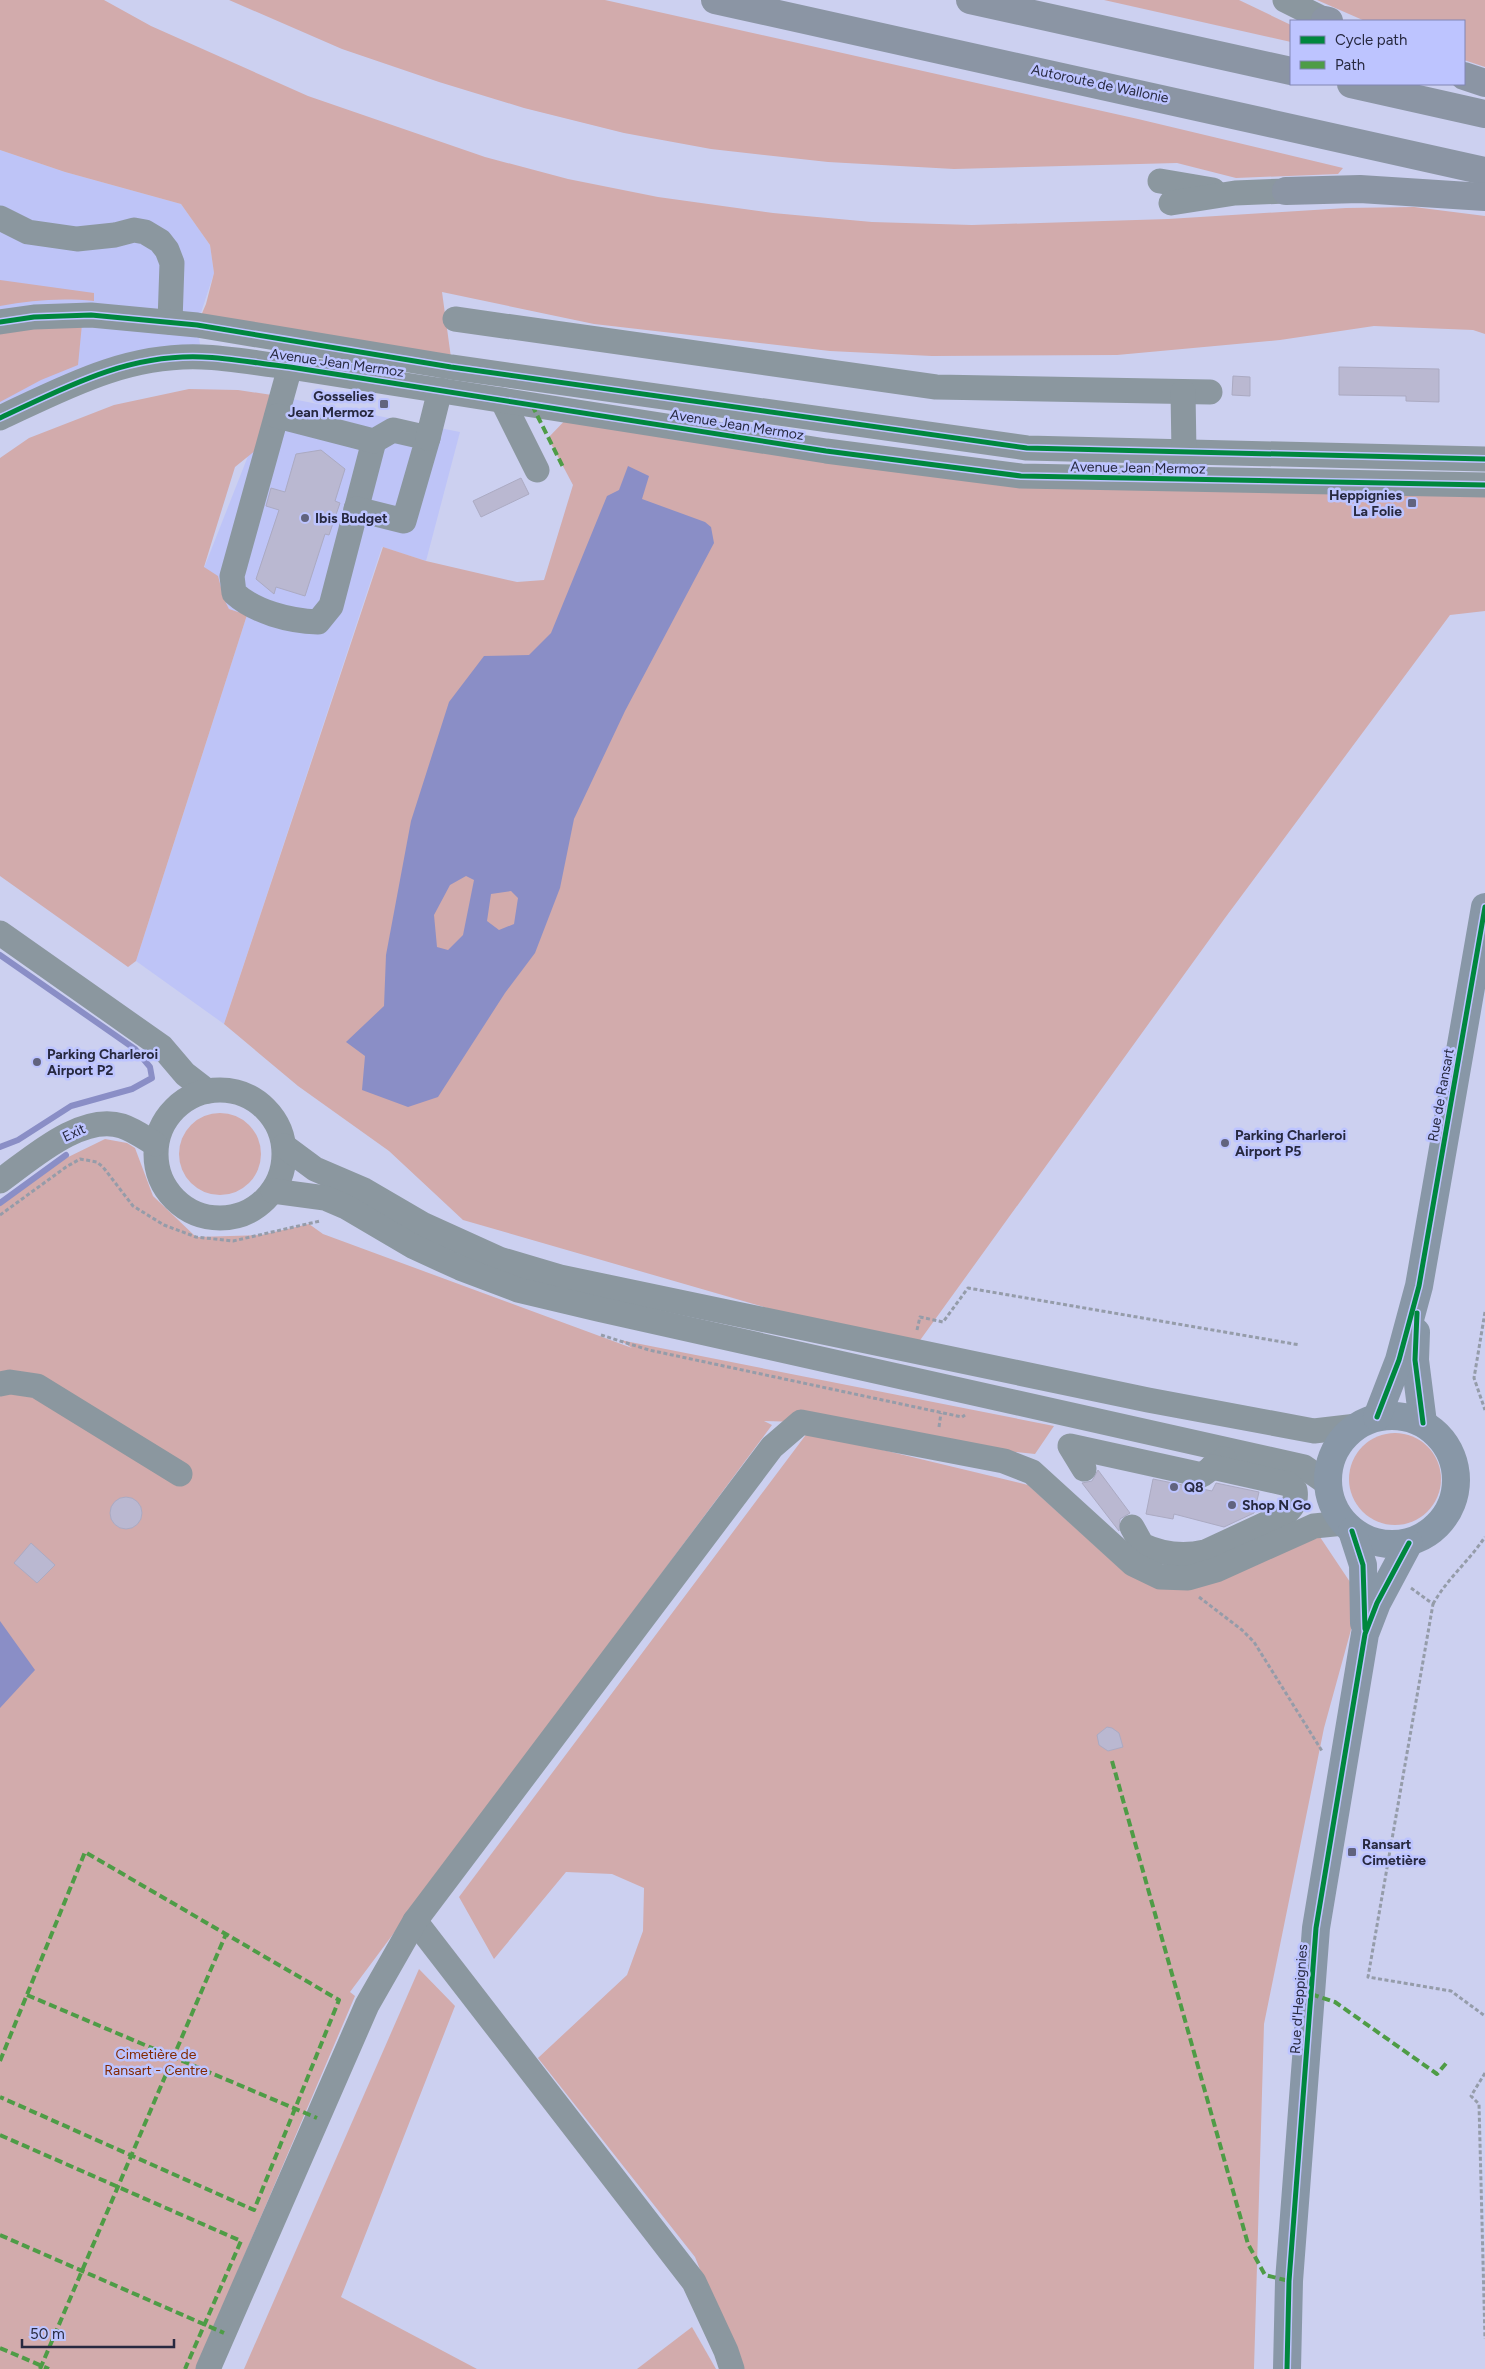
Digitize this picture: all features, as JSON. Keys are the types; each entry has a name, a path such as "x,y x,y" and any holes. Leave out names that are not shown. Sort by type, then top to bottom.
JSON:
{"highway":[{"name":"Autoroute de Wallonie","path":"715,0 1485,171"},
{"path":"970,0 1290,71"},
{"path":"1465,76 1485,83"},
{"path":"1355,85 1485,114"},
{"path":"1286,191 1360,189 1485,197"}],"main road":[{"name":"Rue de Ransart","path":"1367,1421 1399,1360 1419,1286 1485,907"},
{"name":"Rue de Ransart","path":"1419,1286 1415,1360 1424,1423"},
{"path":"1402,1416 1424,1423 1441,1437 1453,1455 1457,1477 1455,1499 1445,1518 1429,1534 1409,1543 1389,1545 1369,1541 1348,1527 1332,1504 1328,1483 1331,1460 1341,1440 1367,1421 1402,1416"},
{"name":"Rue d'Heppignies","path":"1287,2369 1289,2281 1316,1928 1365,1634 1363,1565 1348,1527"},
{"name":"Rue d'Heppignies","path":"1365,1634 1377,1603 1409,1543"}],"street":[{"path":"1291,2 1327,20"},
{"path":"1160,180 1235,193"},
{"path":"1171,203 1235,193 1286,191"},
{"path":"0,218 28,232 77,239 115,235 134,230 145,232 160,240 167,250 172,263 170,322"},
{"name":"Avenue Jean Mermoz","path":"0,322 34,317 91,314 170,322 451,367 1027,448 1485,459"},
{"path":"455,319 936,388 1210,392"},
{"name":"Avenue Jean Mermoz","path":"0,418 86,377 145,361 202,357 290,367 826,451 1021,476 1485,486"},
{"path":"290,367 232,576 234,593 246,604 298,621 318,622 331,606 374,441"},
{"path":"356,509 404,521 440,390"},
{"path":"1183,392 1184,452"},
{"path":"502,400 537,470"},
{"path":"277,416 374,441 393,430 428,438"},
{"path":"0,933 162,1046 185,1074 207,1091"},
{"path":"207,1091 237,1092 263,1106 280,1132 284,1146 284,1162 280,1177 272,1191 261,1204 246,1213 229,1218 212,1218 195,1214 180,1206 168,1193 159,1178 155,1162 155,1144 161,1126 173,1110 188,1098 207,1091"},
{"name":"Exit","path":"7,1174 52,1144 78,1130 95,1124 120,1126 155,1144"},
{"path":"284,1146 315,1169 348,1182 424,1225 499,1259 560,1277 1148,1400 1314,1431 1367,1421"},
{"path":"272,1191 325,1198 346,1207 414,1247 460,1268 518,1290 1304,1467 1328,1483"},
{"path":"0,1384 10,1382 37,1386 180,1474"},
{"path":"1148,1400 1107,1424 1093,1461 1202,1475 1234,1451"},
{"path":"208,2369 367,2005 415,1921 772,1447 801,1422 1004,1461 1032,1472 1133,1564 1160,1577 1188,1578 1216,1570 1314,1526 1348,1527"},
{"path":"1132,1527 1142,1546 1170,1554 1192,1555 1222,1544 1283,1516 1292,1509 1296,1498 1295,1490 1288,1484 1212,1467"},
{"path":"415,1921 694,2282 726,2351 732,2369"}],"path":[{"path":"0,1216 66,1167 80,1160 97,1162 104,1167 133,1206 164,1225 196,1237 233,1241 321,1221"},
{"path":"914,1350 920,1317 943,1322 968,1288 1300,1345"},
{"path":"1485,1312 1474,1378 1485,1410"},
{"path":"1485,1537 1473,1556 1444,1586 1434,1604 1368,1977 1451,1991 1485,2016"},
{"path":"1408,1586 1434,1604"},
{"path":"1195,1594 1242,1630 1254,1642 1324,1753"},
{"path":"1485,2073 1471,2096 1479,2104 1485,2339"}],"shaded area":[{"path":"0,150 65,172 181,204 210,245 214,273 197,325 202,357 145,361 0,418"},
{"path":"272,395 460,432 426,561 382,547 224,1024 136,961 247,615 229,609 204,568"},
{"path":"628,466 649,476 642,499 705,522 711,527 714,543 625,711 574,819 560,888 535,953 505,993 438,1097 408,1107 362,1090 365,1056 346,1042 384,1006 386,955 411,821 449,702 484,656 529,655 551,633 607,496 619,490","holes":["466,876 474,880 463,935 448,950 437,947 434,915 450,885","511,891 518,898 514,924 499,930 487,921 491,894"]},
{"path":"0,1621 35,1670 0,1708"}],"green space":[{"path":"0,0 104,0 151,26 308,96 485,157 568,179 658,197 773,213 872,222 972,225 1168,219 1346,208 1414,207 1485,216 1485,334 1473,330 1374,326 1280,340 1117,355 932,356 830,351 594,324 442,292 452,365 197,325 206,304 214,273 210,245 181,204 65,172 0,150"},
{"path":"229,0 605,0 1138,119 1343,168 1338,174 1236,178 1177,163 954,169 828,162 711,149 624,133 524,108 439,82 342,49"},
{"path":"1104,0 1239,0 1290,25 1290,42"},
{"path":"1317,0 1485,0 1485,67 1465,60 1465,20 1363,20"},
{"path":"0,280 94,293 94,301 47,300 0,306"},
{"path":"82,324 78,365 41,380 0,402 0,331"},
{"path":"189,389 238,390 272,395 256,450 235,467 204,567 218,576 224,599 229,609 247,615 136,961 128,967 0,876 0,458 29,438 114,405"},
{"path":"574,411 1021,476 1485,485 1485,611 1450,615 1225,918 913,1350 463,1220 389,1151 298,1086 224,1024 383,547 426,561 517,582 544,580 573,485 548,438"},
{"path":"220,1113 236,1116 249,1125 258,1138 261,1154 258,1170 249,1183 236,1192 220,1195 204,1192 191,1183 182,1170 179,1154 182,1138 191,1125 204,1116"},
{"name":"Cimetière de Ransart - Centre","path":"105,1139 127,1143 135,1148 153,1196 196,1237 261,1235 309,1224 323,1234 632,1348 620,1340 1054,1426 1035,1454 896,1440 801,1422 764,1421 772,1425 350,1992 355,1996 196,2369 0,2369 0,1204 54,1164"},
{"path":"808,1432 1028,1485 1124,1572 1320,1537 1360,1597 1324,1728 1264,2024 1254,2369 740,2369 695,2257 538,2058 627,1975 643,1931 644,1888 612,1874 566,1872 494,1959 459,1897"},
{"path":"1395,1433 1413,1437 1427,1447 1437,1461 1441,1479 1437,1497 1427,1511 1413,1521 1395,1525 1377,1521 1363,1511 1353,1497 1349,1479 1353,1461 1363,1447 1377,1437"},
{"path":"419,1969 455,2006 341,2297 477,2369 244,2369"},
{"path":"692,2327 716,2369 637,2369"}],"building":[{"path":"1339,367 1439,369 1439,402 1406,401 1406,396 1339,395"},
{"path":"1233,376 1250,377 1250,396 1232,395"},
{"name":"Ibis Budget","path":"321,450 345,469 335,501 340,503 329,535 325,534 305,596 276,587 274,594 256,579 279,510 266,506 271,488 285,492 296,454"},
{"path":"521,478 529,494 481,517 473,501"},
{"path":"1098,1470 1130,1513 1120,1519 1119,1531 1082,1483 1092,1481"},
{"path":"1153,1479 1212,1491 1216,1483 1259,1492 1254,1513 1224,1527 1174,1514 1173,1519 1146,1514"},
{"path":"126,1497 132,1498 137,1502 141,1507 141,1519 137,1524 132,1528 126,1529 120,1528 115,1524 111,1519 110,1513 111,1507 115,1502 120,1498"},
{"path":"31,1543 55,1565 37,1583 14,1563"},
{"path":"1107,1727 1119,1733 1123,1747 1108,1751 1099,1745 1097,1735"}],"waterway":[{"path":"0,955 135,1049 150,1067 152,1078 132,1089 71,1106 18,1140 0,1147"},
{"path":"0,1203 66,1155"}],"marked path":[{"path":"532,405 563,467"},
{"path":"1112,1761 1248,2244 1265,2275 1289,2281"},
{"path":"0,2061 85,1852 339,2000 254,2210 0,2097"},
{"path":"40,2369 226,1934"},
{"path":"1311,1994 1335,2002 1437,2074 1448,2061"},
{"path":"27,1995 317,2118"},
{"path":"0,2135 241,2241 185,2369"},
{"path":"0,2235 224,2333"},
{"path":"0,2348 49,2369"}],"cycle path":[{"path":"0,322 34,317 91,315 197,325 451,367 1027,448 1485,459"},
{"path":"0,418 73,384 123,367 174,357 202,357 290,367 826,451 1021,476 1485,485"},
{"path":"1377,1417 1399,1360 1419,1286 1485,907"},
{"path":"1417,1313 1415,1360 1423,1423"},
{"path":"1352,1531 1363,1565 1365,1629"},
{"path":"1287,2369 1289,2281 1316,1928 1365,1634 1377,1603 1409,1543"}],"place":[{"name":"Gosselies Jean Mermoz","path":"384,404"},
{"name":"Heppignies La Folie","path":"1412,503"},
{"name":"Ibis Budget","path":"305,518"},
{"name":"Parking Charleroi Airport P2","path":"37,1062"},
{"name":"Parking Charleroi Airport P5","path":"1225,1143"},
{"name":"Q8","path":"1174,1487"},
{"name":"Shop N Go","path":"1232,1505"},
{"name":"Ransart Cimetière","path":"1352,1852"}]}
